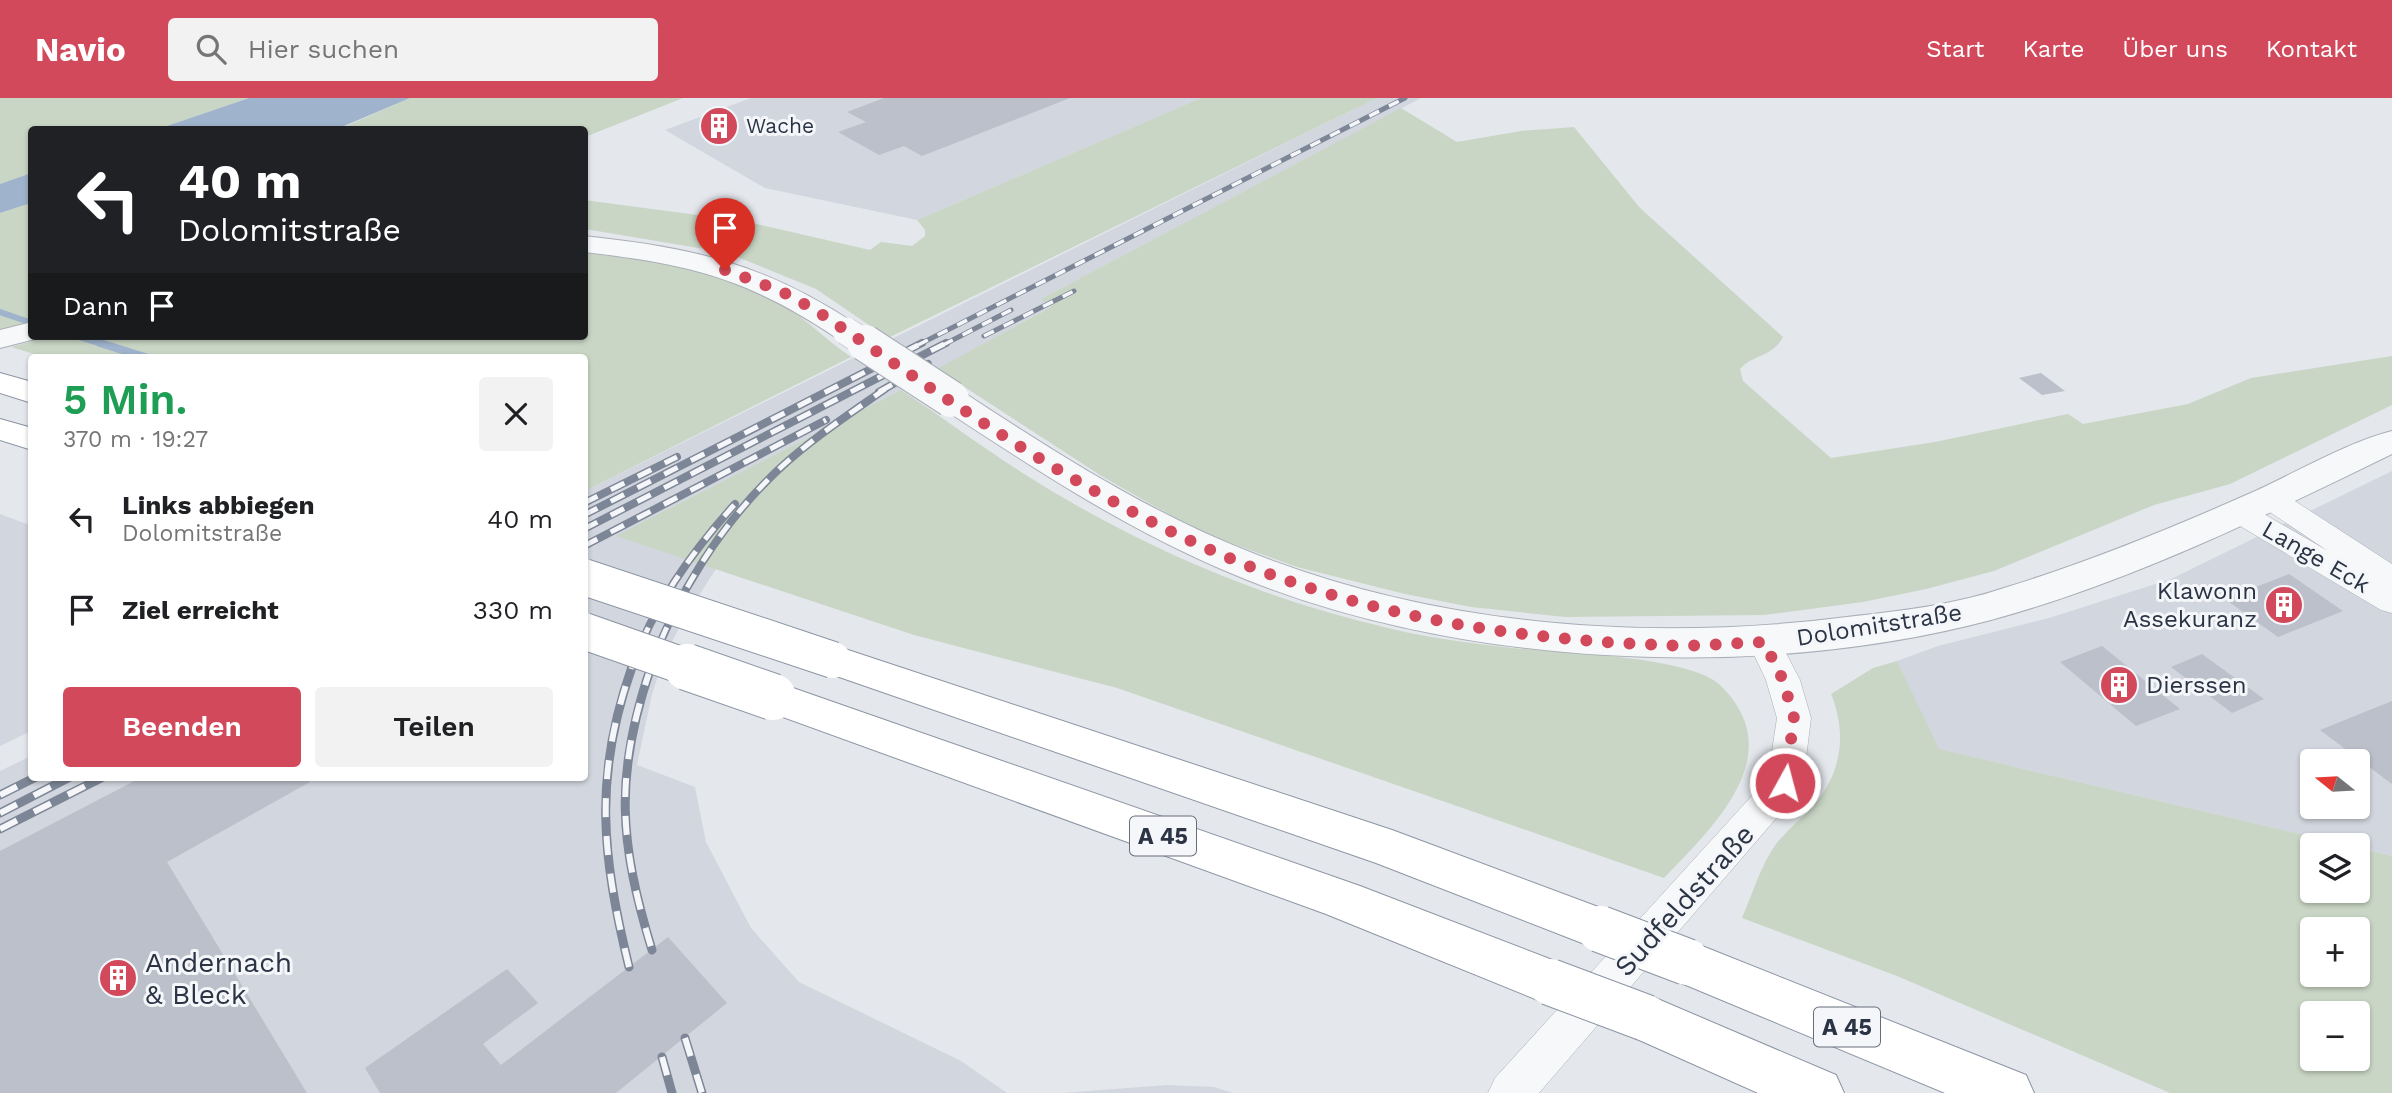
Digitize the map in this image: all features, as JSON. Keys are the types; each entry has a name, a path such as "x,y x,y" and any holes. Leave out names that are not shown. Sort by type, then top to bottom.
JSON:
{"highway":[{"path":"0,383 28,393"},
{"path":"0,429 28,439"},
{"name":"A 45","path":"588,578 1392,849 1687,962 2007,1093"},
{"name":"A 45","path":"588,632 1343,900 1646,1018 1817,1093"}],"street":[{"name":"Dolomitstraße","path":"588,245 706,264 743,275 781,291 1070,478 1167,529 1241,563 1321,590 1440,621 1503,631 1664,646 1764,642 1920,623 2006,601 2129,559 2256,506 2392,440"},
{"name":"Lange Eck","path":"2256,506 2392,579"},
{"name":"Lange Eck","path":"2256,506 2392,602"},
{"name":"Sudfeldstraße","path":"1510,1093 1670,916 1785,783 1794,718 1783,680 1764,642"}],"shaded area":[{"path":"751,98 1201,98 917,220 765,188 665,130"},
{"path":"1377,98 1421,98 1041,299 1052,306 901,390 671,508 726,553 681,624 664,658 652,694 637,765 695,787 706,842 751,928 799,982 961,1061 1007,1093 0,1093 0,771 28,757 28,781 588,781 588,490"},
{"path":"2392,471 2392,856 2370,851 2370,833 2300,834 1938,749 1897,661 1938,646 2049,618 2171,579"},
{"path":"0,514 28,524 28,732 0,746"},
{"path":"1167,1085 1214,1087 1233,1093 1062,1093"}],"green space":[{"path":"0,98 249,98 167,126 28,126 28,174 0,184"},
{"path":"410,98 683,98 588,136 588,126 346,126"},
{"path":"1201,98 1377,98 888,338 816,289 728,253 588,230 588,201 743,221 870,250 881,242 912,246 925,236 925,230 917,220"},
{"path":"1401,108 1457,142 1521,131 1574,127 1640,208 1783,337 1774,348 1740,369 1743,381 1831,458 1935,442 2068,414 2083,424 2188,404 2251,378 2392,356 2392,405 2230,484 2154,505 1994,571 1926,589 1863,602 1764,615 1565,617 1471,607 1405,594 1297,567 1200,532 1103,477 937,369 1051,307 1041,299"},
{"path":"28,204 28,324 0,331 0,213"},
{"path":"588,253 679,266 748,285 790,308 851,357 588,489 588,354 34,354 11,347 36,340 588,340"},
{"path":"901,390 1021,472 1063,497 1149,544 1240,583 1333,614 1396,630 1462,642 1653,662 1704,675 1720,685 1740,711 1748,737 1747,763 1737,789 1722,813 1664,878 1117,688 914,635 616,536"},
{"path":"1897,661 1939,749 2300,834 2300,903 2370,903 2370,851 2392,856 2392,1093 2170,1093 1897,976 1742,918 1761,871 1776,844 1817,801 1832,776 1837,763 1840,735 1831,694 1873,668"}],"water":[{"path":"249,98 410,98 344,126 167,126"},
{"path":"28,174 28,204 0,213 0,184"}],"building":[{"path":"884,98 1070,98 922,156 904,146 879,155 838,132 866,122 847,112"},
{"name":"Wache","path":"724,120 734,125 714,133 704,127"},
{"path":"2041,373 2065,391 2042,395 2019,378"},
{"name":"Klawonn Assekuranz","path":"2289,574 2343,611 2278,637 2225,599"},
{"name":"Dierssen","path":"2102,646 2180,709 2136,726 2060,662"},
{"path":"2202,654 2264,699 2232,713 2171,667"},
{"path":"2392,701 2392,784 2370,768 2370,749 2345,749 2320,730"},
{"name":"Andernach & Bleck","path":"134,781 309,781 167,862 307,1093 0,1093 0,851"},
{"path":"668,937 727,1003 616,1093 380,1093 365,1068 507,969 538,1003 483,1044 501,1065"}],"waterway":[{"path":"0,312 28,322"},
{"path":"88,340 105,345"},
{"path":"100,343 135,354"}],"railway":[{"path":"918,345 1405,98"},
{"path":"984,336 1074,291"},
{"path":"943,345 1011,310"},
{"path":"588,513 922,343"},
{"path":"588,527 946,343"},
{"path":"879,392 928,364"},
{"path":"650,669 687,588 702,562 738,513 790,459 885,389"},
{"path":"588,544 826,420"},
{"path":"588,501 677,457"},
{"path":"631,669 650,624 675,581 735,504"},
{"path":"629,967 613,889 606,817 611,745 632,667"},
{"path":"651,667 631,742 625,808 633,875 652,950"},
{"path":"0,795 28,781"},
{"path":"0,813 62,781"},
{"path":"0,829 95,781"},
{"path":"685,1038 702,1093"},
{"path":"662,1057 672,1093"}],"place":[{"name":"Wache","path":"719,126"},
{"name":"Klawonn Assekuranz","path":"2284,605"},
{"name":"Dierssen","path":"2119,685"},
{"name":"Andernach & Bleck","path":"118,978"}],"route":[{"path":"725,270 781,291 817,311 1070,478 1241,563 1368,604 1440,621 1503,631 1664,646 1764,642 1783,680 1794,718 1785,783"}]}
